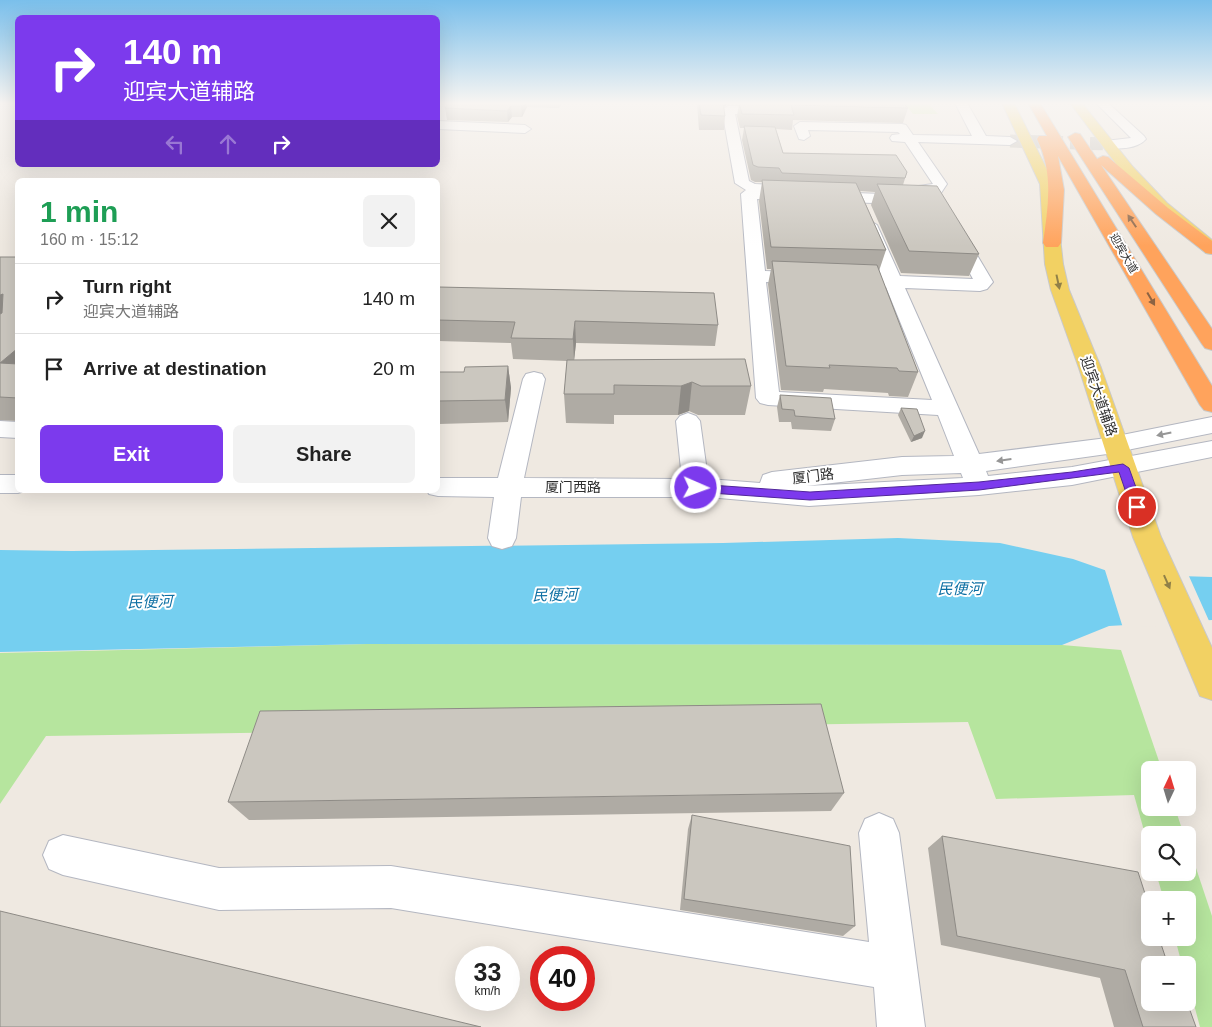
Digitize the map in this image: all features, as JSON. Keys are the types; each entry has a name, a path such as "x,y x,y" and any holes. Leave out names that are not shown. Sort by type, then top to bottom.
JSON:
{"highway":[{"path":"1050,151 1057,188 1052,243"},
{"name":"迎宾大道","path":"1063,151 1212,405"},
{"name":"迎宾大道","path":"1085,151 1212,344"},
{"name":"迎宾大道","path":"1095,151 1162,211 1212,249"}],"main road":[{"name":"迎宾大道辅路","path":"1032,151 1047,184 1052,243 1060,290 1148,537 1207,673"},
{"path":"1113,151 1155,199 1212,249"}],"street":[{"path":"735,151 742,183 753,188 929,192 940,187 918,151"},
{"path":"908,165 928,165"},
{"path":"756,276 980,286 984,282 938,201 749,194 756,276 768,398 946,408"},
{"path":"858,198 975,475"},
{"path":"502,538 509,487 534,379"},
{"path":"688,421 702,488"},
{"name":"厦门路","path":"702,488 810,496 975,475 1072,476 1120,456 1212,424"},
{"path":"0,429 15,430"},
{"name":"厦门路","path":"1120,456 1212,449"},
{"path":"0,484 15,484"},
{"name":"厦门西路","path":"440,487 702,488"},
{"path":"878,833 901,1027"},
{"path":"63,855 219,888 391,887 894,968"}],"green space":[{"path":"367,644 1062,645 1121,650 1159,761 1141,761 1141,816 1178,816 1181,826 1143,826 1134,795 996,799 968,722 46,736 0,804 0,653"},
{"path":"1196,868 1212,916 1212,1027 1200,1027 1196,1011 1196,956 1180,956 1177,946 1196,946 1196,891 1161,891 1158,881 1196,881"}],"water":[{"name":"民便河","path":"898,538 1000,543 1073,559 1116,574 1212,577 1212,620 1109,626 1062,645 367,644 0,652 0,550 72,551 723,543"}],"pier":[{"path":"1104,567 1116,572 1188,574 1210,623 1123,628"}],"building":[{"path":"750,151 896,155 907,172 905,178 782,173 779,168 753,165"},
{"path":"762,180 856,183 886,250 771,247"},
{"path":"877,184 937,186 979,254 909,251"},
{"path":"0,257 15,257 15,350 0,363 0,314 2,313 3,294 0,295"},
{"path":"772,261 877,265 918,372 899,371 897,368 829,365 830,368 786,366"},
{"path":"440,287 714,293 718,325 575,321 573,339 511,338 515,322 440,320"},
{"path":"745,359 751,386 701,386 692,382 681,386 614,385 614,394 564,394 567,360"},
{"path":"0,363 15,364 15,398 0,397"},
{"path":"508,366 505,400 440,401 440,372 464,372 465,367"},
{"path":"780,395 831,398 835,419 795,416 794,410 782,409"},
{"path":"901,408 917,409 925,431 914,436"},
{"path":"821,704 844,793 228,802 260,711"},
{"path":"692,815 850,846 855,926 684,899"},
{"path":"942,836 1138,872 1144,891 1141,891 1141,946 1162,946 1165,956 1141,956 1141,1011 1190,1011 1196,1027 1143,1027 1125,970 957,936"},
{"path":"0,911 481,1027 0,1027"}],"route":[{"path":"696,488 810,496 979,486 1072,476 1123,468 1137,507"}]}
